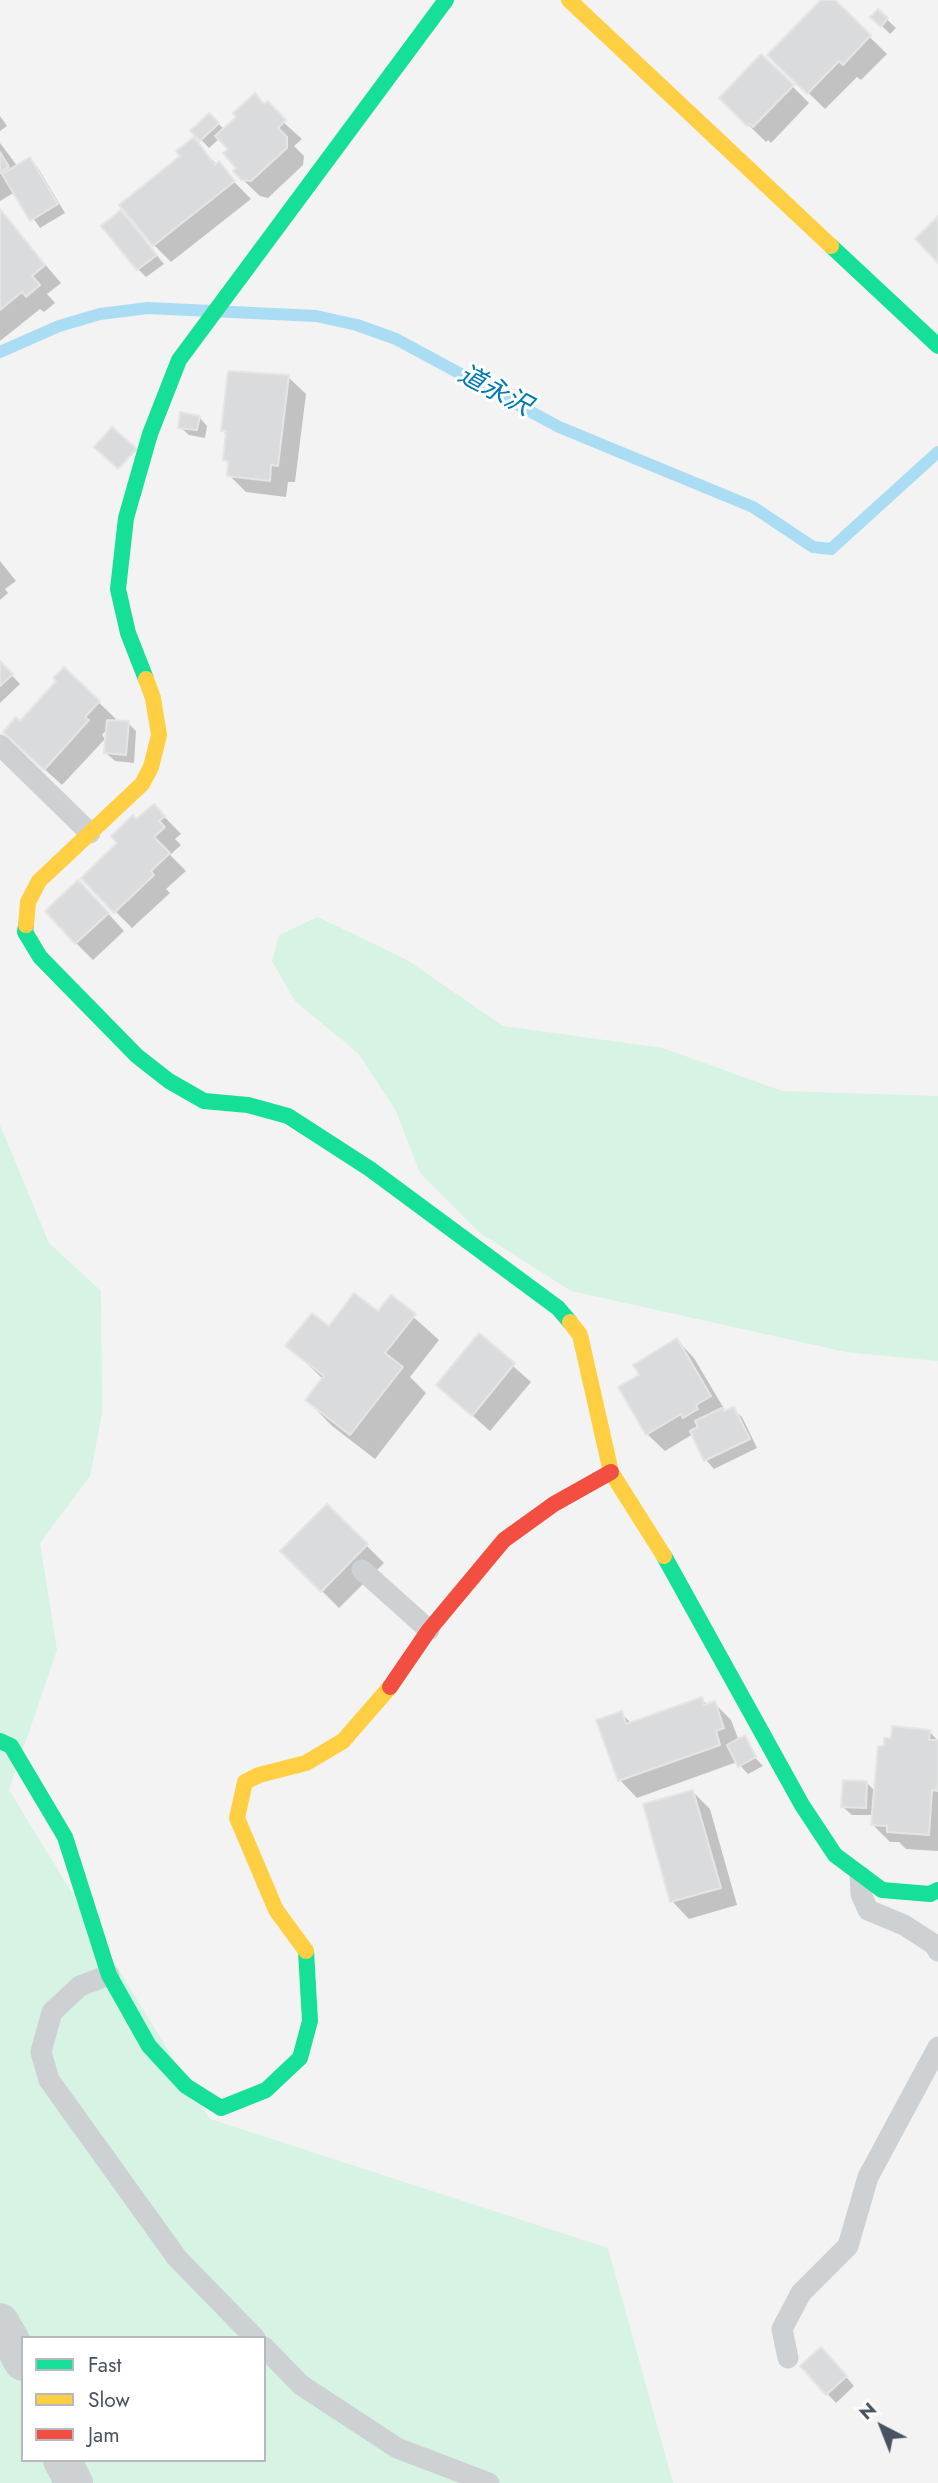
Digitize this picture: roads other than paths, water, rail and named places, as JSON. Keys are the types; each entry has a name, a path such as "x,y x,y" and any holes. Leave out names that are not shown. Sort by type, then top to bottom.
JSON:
{"street":[{"path":"446,0 179,360 150,434 126,518 118,589 128,633 153,698 159,735 151,767 142,784 39,881 28,902 25,932 40,957 137,1056 169,1082 204,1101 248,1105 288,1116 370,1169 558,1308 580,1335 611,1472 684,1588 802,1805 835,1855 882,1891 930,1894 938,1890"},
{"path":"569,0 938,346"},
{"path":"0,1741 11,1746 65,1837 109,1975 149,2046 186,2086 221,2108 266,2090 300,2058 310,2021 306,1952 276,1910 237,1818 245,1782 259,1775 306,1763 343,1741 388,1689 429,1630 504,1540 554,1504 611,1472"},
{"path":"0,2322 21,2359"},
{"path":"63,2462 74,2483"}],"lane":[{"path":"0,745 90,833"},
{"path":"362,1570 429,1630"},
{"path":"860,1876 861,1894 868,1910 904,1925 935,1945 938,1951"},
{"path":"109,1975 80,1986 52,2012 41,2052 49,2080 177,2258 253,2336"},
{"path":"788,2358 782,2329 801,2293 848,2246 868,2177 938,2047"},
{"path":"266,2349 301,2385 397,2448 488,2483"}],"waterway":[{"name":"道永沢","path":"0,352 59,326 100,314 148,308 316,316 357,325 396,339 559,427 753,507 813,547 831,549 938,452"}]}
